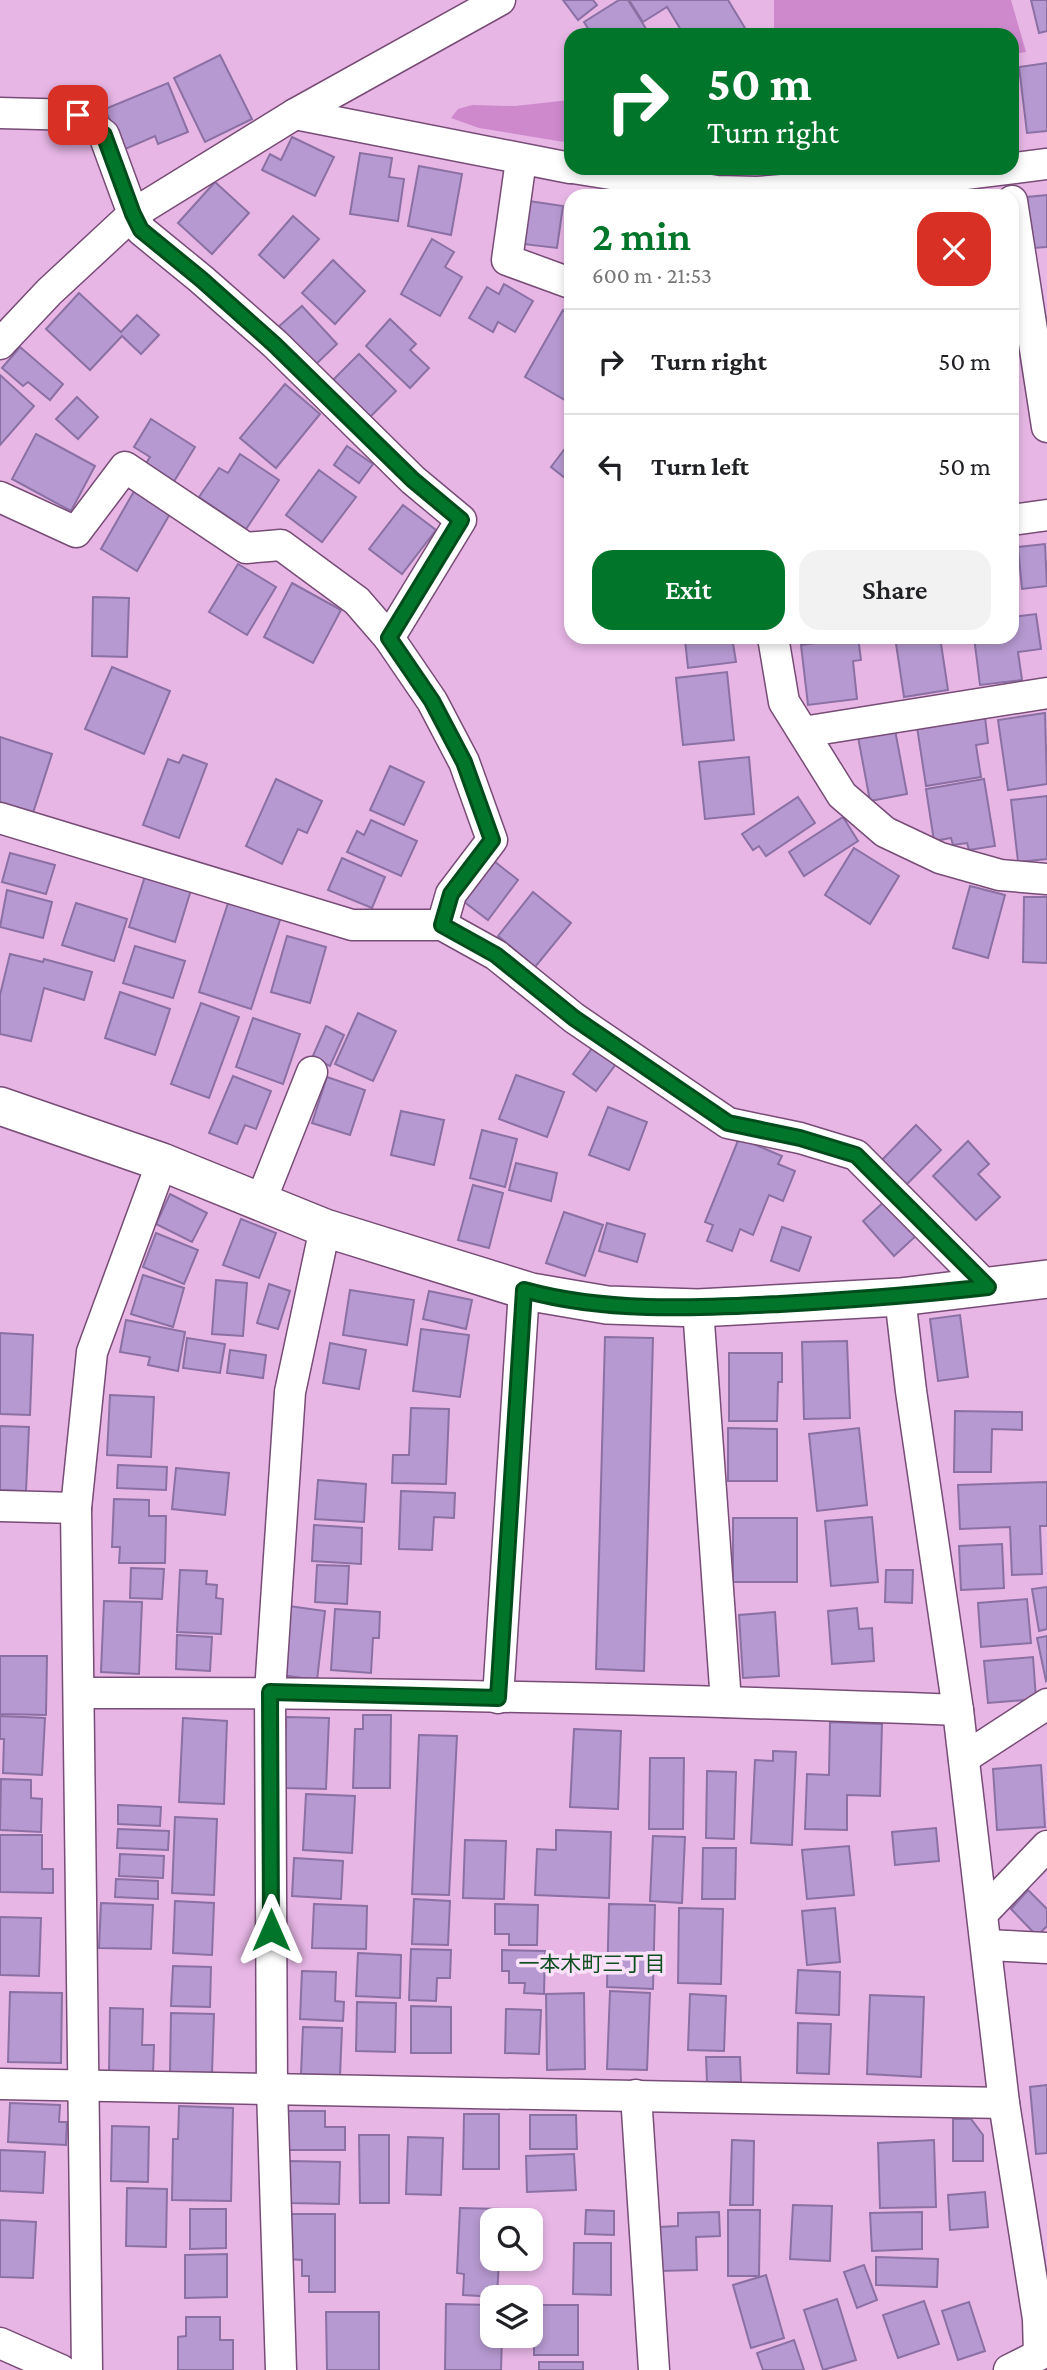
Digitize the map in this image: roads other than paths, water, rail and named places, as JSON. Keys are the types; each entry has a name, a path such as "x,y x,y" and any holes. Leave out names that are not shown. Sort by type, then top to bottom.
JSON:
{"street":[{"path":"0,344 49,292 133,214 295,114 499,0"},
{"path":"0,113 78,115 104,135 141,230 275,345 413,480 461,520 389,638"},
{"path":"295,114 564,167"},
{"path":"521,160 507,260 564,281"},
{"path":"841,189 1009,183 1047,164"},
{"path":"611,175 689,189"},
{"path":"1019,255 1031,347 1047,427"},
{"path":"0,497 76,532 124,467 246,548 281,545 357,601 389,638 432,701 464,762 492,840 451,894 442,925"},
{"path":"1019,519 1047,515"},
{"path":"774,644 784,702 842,795 885,832 940,858 1000,875 1047,879"},
{"path":"803,732 1047,693"},
{"path":"0,818 352,925 442,925 496,955 574,1018 728,1123 800,1138 856,1155 988,1287"},
{"path":"260,1203 312,1072"},
{"path":"0,1106 162,1163 325,1228 524,1290 607,1305 698,1308 900,1297 1047,1279"},
{"path":"88,2370 76,1508 92,1352 162,1163"},
{"path":"281,2370 272,2089 270,1692 290,1392 325,1228"},
{"path":"498,1698 524,1290"},
{"path":"900,1297 958,1710 1004,2103 1038,2319 1039,2355 1009,2370"},
{"path":"698,1308 726,1702"},
{"path":"0,1506 76,1508"},
{"path":"79,1693 270,1692 958,1710"},
{"path":"964,1758 1047,1704"},
{"path":"983,1913 1047,1846"},
{"path":"987,1945 1047,1948"},
{"path":"0,2084 1004,2103"},
{"path":"636,2095 654,2370"},
{"path":"0,2343 61,2370"}],"district":[{"name":"一本木町三丁目","path":"592,1964"}]}
